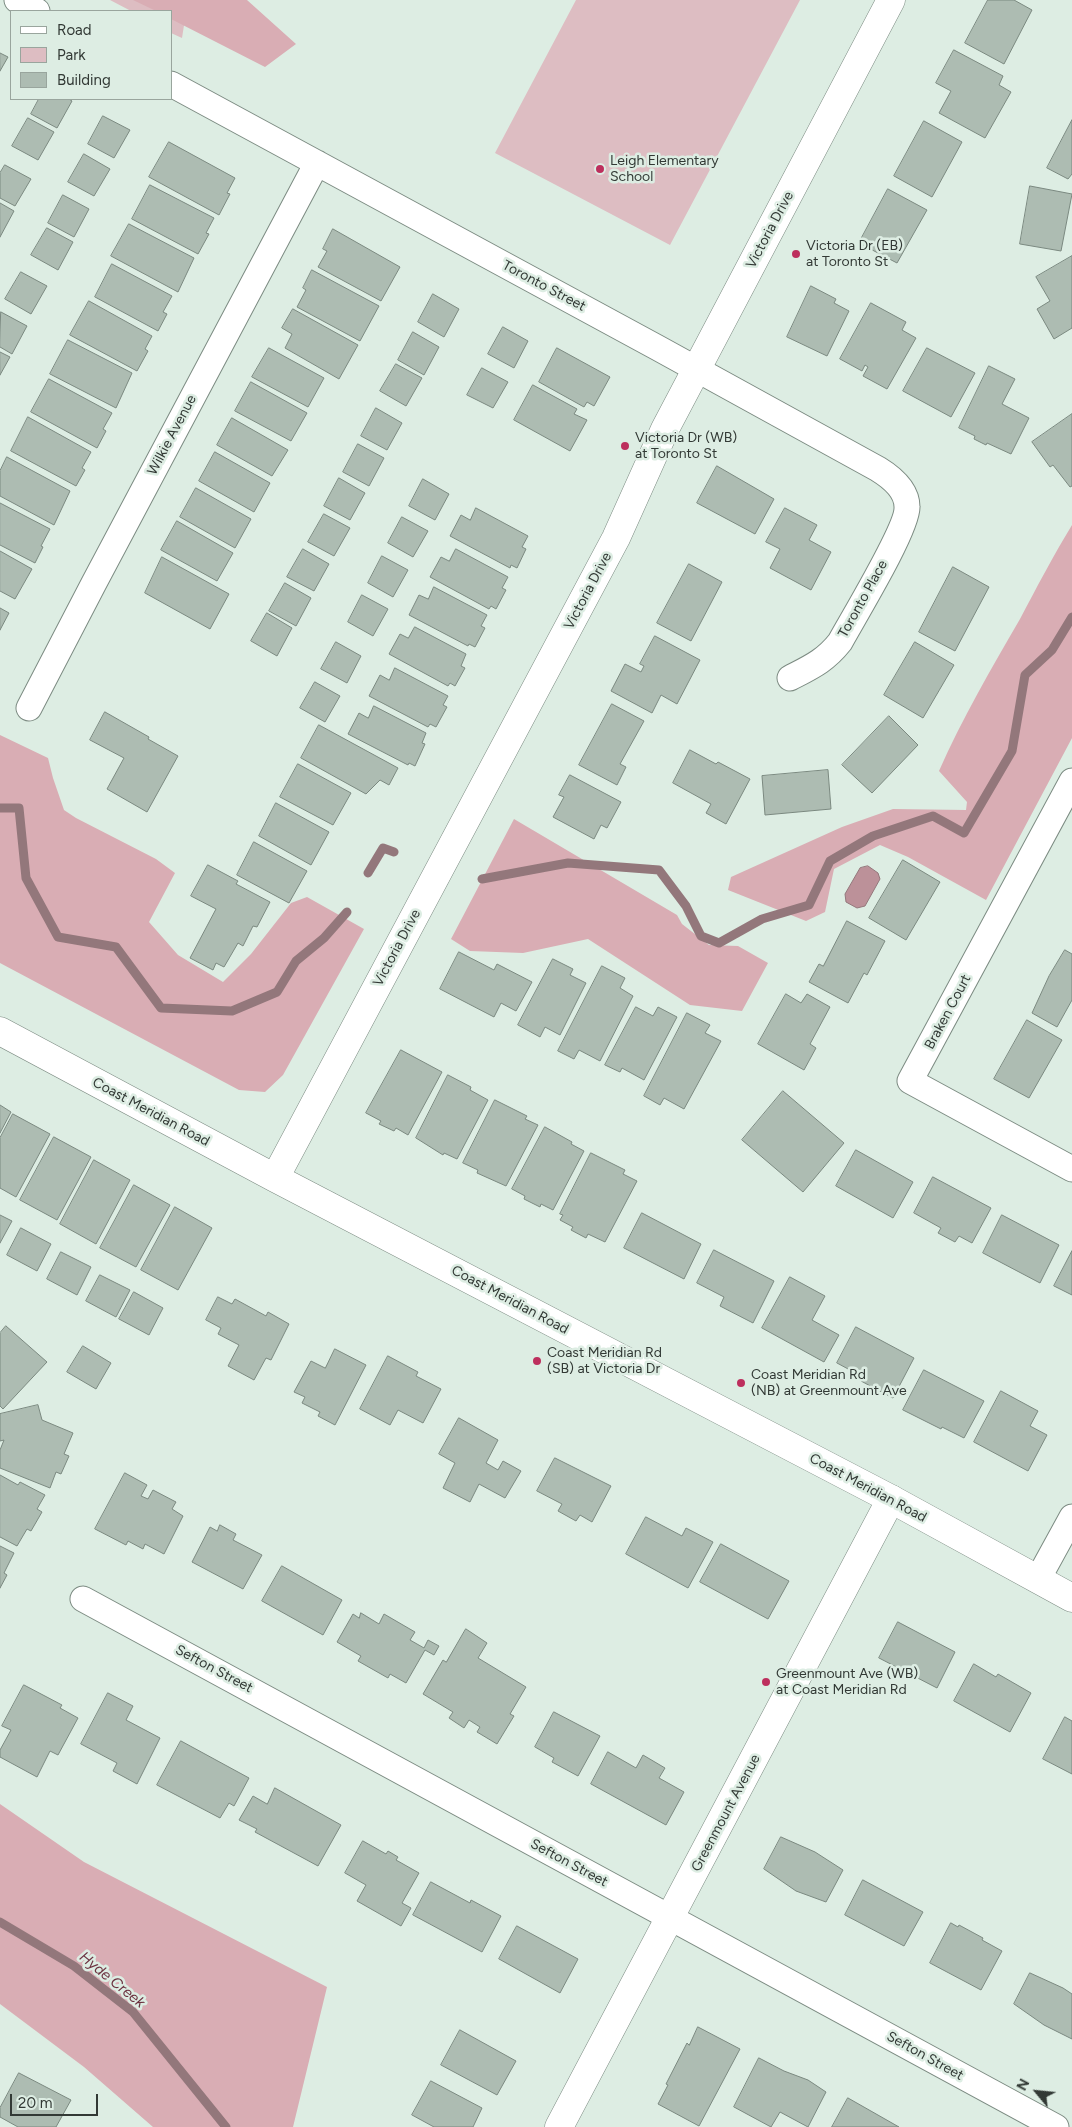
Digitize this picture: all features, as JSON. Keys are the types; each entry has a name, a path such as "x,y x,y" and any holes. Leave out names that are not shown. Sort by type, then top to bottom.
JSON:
{"main road":[{"name":"Victoria Drive","path":"275,1178 616,538 661,439 891,0"},
{"name":"Coast Meridian Road","path":"0,1032 275,1178 891,1499 1072,1598"},
{"name":"Greenmount Avenue","path":"559,2127 891,1499"}],"street":[{"path":"17,0 35,10"},
{"name":"Toronto Street","path":"172,85 878,469 901,489 906,499"},
{"name":"Wilkie Avenue","path":"30,708 94,583 317,163"},
{"name":"Toronto Place","path":"790,678 818,664 830,655 840,642 895,541 907,514 906,499"},
{"name":"Braken Court","path":"1072,781 910,1081 1072,1170"},
{"path":"1038,1579 1072,1517"},
{"name":"Sefton Street","path":"83,1599 1056,2127"}],"green space":[{"path":"110,0 188,0 182,38 172,33 172,10 129,10"},
{"path":"576,0 800,0 670,245 495,153"}],"shaded area":[{"path":"133,0 247,0 296,44 265,67 172,20 172,10 154,10"},
{"path":"1072,525 1072,738 986,900 908,857 880,845 834,869 825,912 806,921 728,890 731,877 842,827 893,809 966,810 967,802 939,771 977,694"},
{"path":"0,735 48,758 64,810 156,859 175,873 149,922 178,955 223,982 251,954 291,903 307,897 364,929 283,1075 265,1092 239,1090 0,963"},
{"path":"514,819 677,915 682,924 709,945 738,946 768,963 742,1011 690,1005 588,939 523,953 470,951 451,939"},
{"path":"868,866 878,873 880,879 865,906 857,908 846,902 845,894 860,868"},
{"path":"0,1804 84,1862 327,1987 293,2127 153,2127 84,2067 0,2004"}],"building":[{"path":"988,0 1014,0 1032,10 1004,64 965,43"},
{"path":"954,50 1003,76 999,85 1011,92 985,138 939,113 951,91 936,83"},
{"path":"0,53 8,57 0,71"},
{"path":"38,100 72,101 57,128 31,114"},
{"path":"103,116 130,130 114,158 88,144"},
{"path":"28,118 54,132 38,160 12,146"},
{"path":"1072,120 1072,174 1068,179 1047,168"},
{"path":"924,121 962,142 932,197 894,176"},
{"path":"169,142 235,178 227,193 230,194 219,215 149,177"},
{"path":"84,154 110,169 94,196 68,182"},
{"path":"5,165 31,179 15,206 0,198 0,173"},
{"path":"150,185 214,218 206,233 209,234 198,254 132,219"},
{"path":"1030,186 1072,194 1061,251 1020,244"},
{"path":"888,189 927,210 897,263 859,243"},
{"path":"63,195 89,209 74,237 48,223"},
{"path":"0,203 14,211 0,237"},
{"path":"129,224 194,258 178,292 111,256"},
{"path":"47,228 73,242 58,270 31,255"},
{"path":"333,229 400,267 381,301 318,267 327,251 323,249"},
{"path":"1072,256 1072,328 1054,339 1037,309 1050,301 1036,277"},
{"path":"112,264 172,296 163,312 167,314 158,331 95,297"},
{"path":"312,270 379,306 360,341 297,307 306,290 303,288"},
{"path":"21,272 47,286 31,314 5,299"},
{"path":"811,286 836,299 834,303 849,311 827,356 787,337"},
{"path":"433,294 459,309 444,337 418,322"},
{"path":"89,301 152,336 145,349 148,351 137,371 70,335"},
{"path":"871,303 906,322 902,330 916,338 887,389 863,376 868,367 865,365 862,371 840,359"},
{"path":"293,309 358,345 339,379 285,348 292,334 282,328"},
{"path":"1,312 27,326 12,354 0,347"},
{"path":"503,327 528,341 514,368 488,354"},
{"path":"413,332 439,347 424,375 398,360"},
{"path":"68,340 132,373 116,408 50,374"},
{"path":"269,348 324,378 308,407 252,377"},
{"path":"557,348 610,377 594,406 587,402 584,407 539,382"},
{"path":"927,348 975,373 951,417 903,391"},
{"path":"0,352 10,357 0,375"},
{"path":"396,364 422,378 406,406 380,391"},
{"path":"989,366 1015,379 1002,404 1029,418 1011,454 974,439 975,436 959,428"},
{"path":"482,368 508,382 493,408 467,395"},
{"path":"49,379 112,413 103,429 106,431 97,448 31,412"},
{"path":"251,382 307,413 291,441 235,411"},
{"path":"533,385 577,409 574,414 587,420 570,451 514,420"},
{"path":"376,408 402,423 387,450 361,436"},
{"path":"1072,414 1072,486 1070,487 1053,465 1050,467 1032,442"},
{"path":"28,417 91,452 82,468 85,470 76,486 11,451"},
{"path":"232,418 288,450 272,476 217,445"},
{"path":"358,444 384,458 369,486 343,472"},
{"path":"215,452 270,483 254,512 199,481"},
{"path":"7,457 70,491 54,525 0,496 0,471"},
{"path":"717,466 774,499 755,534 697,503"},
{"path":"339,478 365,493 350,520 324,506"},
{"path":"423,479 449,494 435,520 409,506"},
{"path":"196,488 251,519 235,548 180,517"},
{"path":"0,503 50,529 35,563 0,545"},
{"path":"476,508 528,536 522,547 526,549 517,568 511,565 510,568 450,536 461,515 470,520"},
{"path":"785,508 817,525 809,540 831,552 811,590 770,568 780,549 766,542"},
{"path":"324,514 350,528 334,556 308,542"},
{"path":"402,517 428,531 413,557 388,543"},
{"path":"177,521 233,553 217,581 161,550"},
{"path":"303,549 329,564 314,591 287,577"},
{"path":"456,549 508,577 502,588 506,590 496,609 491,606 489,609 430,577 441,557 449,561"},
{"path":"0,551 32,569 15,599 0,591"},
{"path":"382,556 408,570 393,597 368,583"},
{"path":"162,557 229,594 210,629 145,593"},
{"path":"689,564 722,582 691,641 657,623"},
{"path":"953,567 989,587 955,651 919,632"},
{"path":"285,583 311,598 296,626 269,611"},
{"path":"434,587 487,615 481,626 485,628 475,647 469,644 468,646 409,615 419,595 428,599"},
{"path":"362,595 388,609 373,636 348,622"},
{"path":"0,608 9,613 0,630"},
{"path":"267,613 292,628 277,656 251,641"},
{"path":"415,627 466,654 461,666 465,668 455,686 450,683 448,686 389,654 400,634 408,638"},
{"path":"655,636 700,660 677,704 661,695 652,713 611,691 625,664 641,672 644,666 640,664"},
{"path":"336,642 361,656 347,683 321,669"},
{"path":"915,642 954,665 923,718 884,695"},
{"path":"395,668 448,696 443,705 447,707 436,727 430,724 428,727 369,696 380,675 389,680"},
{"path":"315,682 340,696 325,722 300,708"},
{"path":"612,704 644,721 620,764 626,767 617,785 579,765"},
{"path":"374,706 426,733 422,743 425,744 415,766 409,763 408,765 348,734 359,713 368,718"},
{"path":"105,712 178,756 147,812 107,789 124,758 90,740"},
{"path":"889,716 918,745 872,793 842,765"},
{"path":"319,725 398,768 389,785 380,780 366,794 301,758"},
{"path":"690,750 750,779 726,824 706,813 711,804 673,783"},
{"path":"298,764 351,793 333,825 280,797"},
{"path":"828,770 831,809 765,815 762,776"},
{"path":"570,775 621,802 607,828 601,825 594,839 553,817 564,797 559,795"},
{"path":"276,803 329,832 311,865 259,836"},
{"path":"254,842 307,871 289,903 237,875"},
{"path":"903,860 940,882 906,940 869,918"},
{"path":"208,865 238,881 236,884 270,902 257,927 253,926 243,946 238,943 224,967 216,963 213,970 190,958 216,909 191,896"},
{"path":"847,921 885,941 867,975 864,973 848,1003 809,982 819,964 823,966"},
{"path":"1065,950 1072,954 1072,1000 1057,1027 1032,1013 1049,976"},
{"path":"459,952 494,970 497,964 532,982 516,1011 501,1003 494,1017 440,989"},
{"path":"553,959 573,969 570,975 586,983 560,1035 545,1027 540,1037 518,1025"},
{"path":"602,966 625,978 620,988 633,996 600,1061 579,1050 574,1059 558,1051"},
{"path":"786,994 801,1003 807,994 830,1007 810,1044 816,1048 804,1070 758,1044"},
{"path":"636,1007 653,1016 658,1007 677,1017 644,1080 622,1068 620,1072 605,1065"},
{"path":"687,1013 710,1025 705,1033 721,1041 684,1109 664,1098 660,1105 644,1096"},
{"path":"1027,1020 1062,1040 1029,1098 994,1079"},
{"path":"401,1050 442,1072 408,1135 396,1128 394,1131 379,1124 381,1121 366,1113"},
{"path":"448,1075 471,1087 470,1090 488,1100 457,1159 444,1153 443,1155 416,1138"},
{"path":"783,1091 844,1143 803,1192 742,1140"},
{"path":"495,1100 527,1116 525,1119 538,1125 506,1186 477,1173 478,1170 463,1163"},
{"path":"0,1105 11,1112 0,1133"},
{"path":"13,1114 50,1134 16,1197 0,1188 0,1138"},
{"path":"545,1127 584,1151 553,1210 541,1204 540,1207 524,1199 525,1196 512,1189"},
{"path":"54,1137 91,1157 57,1220 20,1200"},
{"path":"856,1150 913,1182 893,1218 836,1186"},
{"path":"591,1153 625,1170 623,1174 637,1181 605,1242 588,1234 586,1238 571,1230 573,1227 560,1220 563,1215 560,1214"},
{"path":"94,1160 130,1180 96,1244 60,1224"},
{"path":"933,1177 991,1208 972,1243 959,1236 955,1242 938,1233 941,1228 914,1213"},
{"path":"134,1185 170,1205 136,1267 100,1248"},
{"path":"175,1207 212,1228 178,1290 141,1270"},
{"path":"642,1213 701,1244 684,1279 624,1248"},
{"path":"0,1215 12,1221 0,1243"},
{"path":"1002,1215 1059,1245 1040,1283 983,1253"},
{"path":"21,1228 51,1244 37,1271 7,1255"},
{"path":"714,1250 774,1281 753,1323 720,1306 724,1297 697,1283"},
{"path":"1072,1251 1072,1295 1054,1286"},
{"path":"61,1252 91,1267 77,1295 47,1279"},
{"path":"100,1275 130,1290 116,1317 86,1301"},
{"path":"790,1277 825,1296 812,1320 839,1335 824,1362 762,1328"},
{"path":"134,1292 163,1308 149,1335 119,1319"},
{"path":"218,1297 232,1304 235,1299 266,1316 268,1312 289,1324 271,1360 266,1358 254,1380 228,1366 239,1345 218,1334 221,1328 206,1320"},
{"path":"6,1326 47,1362 3,1409 0,1406 0,1333"},
{"path":"856,1327 914,1358 893,1398 861,1381 863,1377 837,1363"},
{"path":"83,1346 111,1363 96,1389 67,1372"},
{"path":"335,1349 366,1365 335,1425 318,1416 320,1412 302,1403 305,1397 294,1392 311,1361 325,1368"},
{"path":"388,1356 418,1372 416,1376 441,1389 423,1423 398,1410 390,1425 360,1409"},
{"path":"924,1370 984,1401 964,1438 903,1410"},
{"path":"1001,1391 1038,1411 1030,1426 1047,1435 1028,1471 974,1442"},
{"path":"38,1405 42,1420 73,1433 64,1454 69,1456 61,1474 56,1472 50,1488 0,1468 0,1450 4,1440 0,1441 0,1414"},
{"path":"459,1418 498,1440 486,1463 498,1470 503,1461 521,1471 505,1498 479,1484 470,1502 443,1488 455,1463 439,1454"},
{"path":"555,1458 611,1486 592,1522 580,1515 576,1521 558,1511 562,1504 537,1491"},
{"path":"125,1473 147,1485 141,1496 148,1499 153,1490 176,1502 172,1509 183,1516 164,1554 145,1544 143,1549 128,1541 126,1545 95,1529"},
{"path":"0,1475 18,1485 20,1482 45,1495 37,1509 42,1512 31,1531 27,1529 17,1546 0,1537"},
{"path":"646,1517 682,1536 686,1528 713,1542 688,1588 626,1554"},
{"path":"220,1525 236,1534 233,1540 262,1555 243,1589 192,1562 210,1527 217,1531"},
{"path":"721,1544 789,1581 768,1619 700,1582"},
{"path":"0,1546 14,1553 4,1573 7,1575 0,1588"},
{"path":"282,1566 342,1600 323,1635 262,1601"},
{"path":"361,1613 379,1624 384,1614 415,1632 410,1640 424,1648 428,1640 439,1646 434,1655 425,1650 406,1683 390,1674 388,1678 358,1661 361,1656 337,1642 353,1614 359,1618"},
{"path":"898,1622 955,1652 937,1688 879,1658"},
{"path":"466,1629 487,1643 478,1658 526,1687 510,1714 514,1716 497,1744 477,1732 480,1727 469,1720 464,1728 449,1718 453,1712 423,1694 443,1660 446,1662"},
{"path":"974,1664 996,1677 998,1674 1031,1693 1010,1732 954,1701"},
{"path":"24,1685 62,1705 60,1708 78,1718 58,1755 50,1751 37,1777 0,1757 0,1750 11,1730 2,1726"},
{"path":"108,1693 133,1706 126,1720 160,1738 137,1784 113,1771 117,1763 81,1744"},
{"path":"554,1712 600,1736 578,1776 552,1762 554,1758 535,1747"},
{"path":"1065,1717 1072,1721 1072,1774 1043,1759"},
{"path":"181,1741 249,1778 234,1806 229,1803 220,1818 157,1785"},
{"path":"608,1752 636,1768 643,1755 665,1768 659,1778 684,1792 666,1825 591,1784"},
{"path":"275,1788 341,1825 318,1866 255,1832 257,1829 239,1820 253,1796 267,1804"},
{"path":"781,1837 815,1852 843,1870 826,1902 796,1891 764,1869"},
{"path":"363,1841 386,1854 388,1851 398,1857 396,1860 419,1873 402,1903 411,1908 401,1926 357,1901 366,1885 345,1873"},
{"path":"863,1880 923,1912 904,1946 845,1915"},
{"path":"431,1882 470,1903 471,1900 501,1916 482,1952 413,1915"},
{"path":"951,1923 958,1927 959,1925 983,1938 982,1940 1002,1951 981,1990 930,1963"},
{"path":"517,1926 578,1959 560,1993 499,1959"},
{"path":"1030,1973 1072,1994 1072,2039 1044,2025 1014,2004"},
{"path":"698,2027 740,2049 699,2126 658,2104 687,2043 689,2045"},
{"path":"460,2030 516,2061 497,2095 441,2065"},
{"path":"759,2058 784,2071 808,2080 826,2092 808,2127 780,2112 771,2127 734,2107"},
{"path":"19,2073 71,2100 56,2127 18,2127 0,2117 0,2108"},
{"path":"431,2081 482,2108 473,2127 434,2127 412,2115"},
{"path":"848,2098 899,2127 832,2127"}],"waterway":[{"path":"482,879 568,863 659,870 686,906 701,936 719,943 762,919 809,905 830,861 873,836 933,816 964,833 1012,751 1025,675 1052,650 1072,617"},
{"path":"0,808 19,808 26,878 58,937 116,947 161,1008 232,1011 277,992 296,961 324,938 347,912"},
{"path":"368,873 383,848 394,852"},
{"name":"Hyde Creek","path":"0,1922 74,1966 133,2012 226,2127"}],"place":[{"name":"Leigh Elementary School","path":"600,169"},
{"name":"Victoria Dr (EB) at Toronto St","path":"796,254"},
{"name":"Victoria Dr (WB) at Toronto St","path":"625,446"},
{"name":"Coast Meridian Rd (SB) at Victoria Dr","path":"537,1361"},
{"name":"Coast Meridian Rd (NB) at Greenmount Ave","path":"741,1383"},
{"name":"Greenmount Ave (WB) at Coast Meridian Rd","path":"766,1682"}]}
